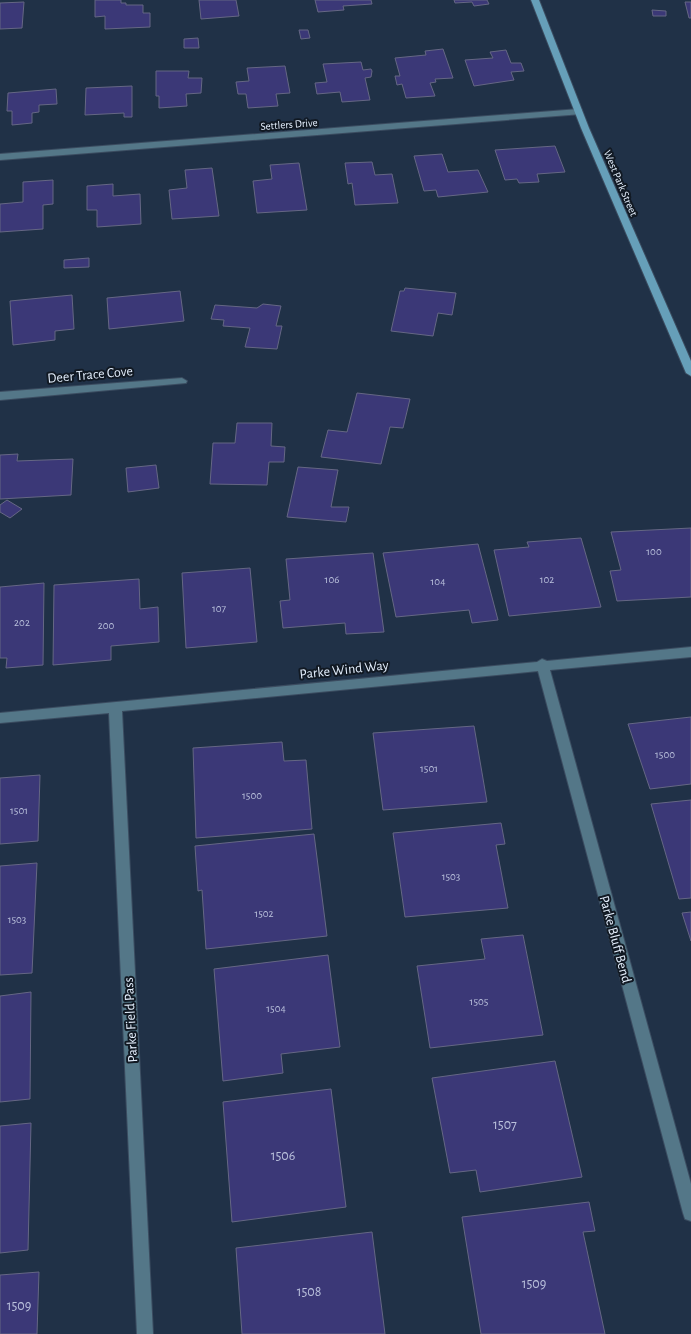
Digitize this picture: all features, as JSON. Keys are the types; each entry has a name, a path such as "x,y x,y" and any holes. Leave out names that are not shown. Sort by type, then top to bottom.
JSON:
{"street":[{"name":"West Park Street","path":"535,0 579,112 691,373"},
{"name":"Settlers Drive","path":"0,157 579,112"},
{"name":"Deer Trace Cove","path":"0,396 182,381"},
{"name":"Parke Wind Way","path":"0,718 542,664 691,652"},
{"name":"Parke Bluff Bend","path":"542,664 691,1213"},
{"name":"Parke Field Pass","path":"115,706 145,1334"}],"building":[{"path":"95,0 121,0 121,3 126,3 126,5 143,5 143,13 150,13 150,27 105,29 105,16 95,17"},
{"path":"199,0 236,0 239,16 201,19"},
{"path":"315,0 371,0 372,4 343,6 344,10 318,12"},
{"path":"454,0 487,0 489,4 474,6 472,2 455,3"},
{"path":"24,2 22,28 0,29 0,3"},
{"path":"685,2 691,2 691,18 689,18"},
{"path":"652,10 666,11 666,16 653,16"},
{"path":"299,30 308,30 310,38 301,39"},
{"path":"198,38 199,48 184,48 184,39"},
{"path":"443,49 453,78 435,79 436,82 430,83 435,96 406,98 402,84 397,85 395,76 400,76 395,58 426,55 425,51"},
{"path":"506,50 511,63 521,63 524,71 511,72 514,80 474,86 465,60 493,58 490,52"},
{"path":"361,62 363,70 371,69 372,71 371,77 365,78 370,100 342,102 340,92 317,94 315,83 327,82 323,64"},
{"path":"285,66 290,93 276,94 278,106 248,108 246,94 238,94 236,82 249,81 247,68"},
{"path":"156,71 189,71 188,78 202,78 201,93 186,94 187,106 159,108 159,96 156,96"},
{"path":"132,86 132,117 124,117 124,113 85,115 86,88"},
{"path":"56,89 57,104 39,105 39,112 32,113 32,123 12,125 12,111 7,111 8,93"},
{"path":"555,146 565,172 537,174 539,182 519,183 517,179 505,180 495,150"},
{"path":"442,154 448,172 478,170 488,192 438,197 436,190 424,191 414,156"},
{"path":"372,162 375,175 392,174 398,203 355,205 352,183 348,184 345,163"},
{"path":"299,163 307,210 257,213 253,181 272,179 270,165"},
{"path":"212,168 219,216 172,219 169,190 187,188 185,170"},
{"path":"53,180 53,204 43,205 43,229 0,232 0,204 23,202 23,182"},
{"path":"113,184 113,196 140,194 141,224 97,227 97,210 87,210 87,186"},
{"path":"89,258 89,267 64,268 64,260"},
{"path":"405,288 456,293 452,315 438,313 433,336 391,331 400,291 404,291"},
{"path":"180,291 184,321 109,329 107,298"},
{"path":"72,295 74,329 55,331 55,340 13,345 10,301"},
{"path":"263,304 281,306 276,326 282,326 277,349 245,347 250,328 223,326 224,320 211,319 215,305 257,308"},
{"path":"357,393 410,399 403,428 390,427 381,464 321,457 328,430 347,432"},
{"path":"237,423 272,423 271,446 285,447 284,462 269,462 267,485 210,484 213,443 235,443"},
{"path":"18,454 17,461 73,459 71,495 0,499 0,455"},
{"path":"156,465 159,488 128,492 126,468"},
{"path":"298,467 338,470 331,507 349,507 346,522 287,517"},
{"path":"7,500 22,509 10,518 0,512 0,505"},
{"path":"691,528 691,597 617,601 610,571 621,570 611,532"},
{"path":"581,538 601,607 509,616 494,550 529,547 527,542"},
{"path":"478,544 498,620 472,623 469,610 396,617 383,553"},
{"path":"373,553 384,632 346,634 345,623 283,628 280,601 290,600 286,559"},
{"path":"250,568 257,642 186,648 182,573"},
{"path":"139,579 140,609 158,607 159,642 111,646 111,660 53,665 54,585"},
{"path":"44,583 43,665 6,668 7,658 0,658 0,587"},
{"path":"691,717 691,784 650,789 628,724"},
{"path":"474,726 487,802 383,810 373,733"},
{"path":"282,742 284,761 306,760 312,829 196,838 193,748"},
{"path":"40,775 38,841 0,844 0,778"},
{"path":"691,800 691,898 679,899 651,804"},
{"path":"501,823 505,844 496,845 508,908 405,917 393,833"},
{"path":"314,834 327,936 206,949 202,890 198,891 195,846"},
{"path":"37,863 32,973 0,975 0,866"},
{"path":"691,912 691,941 682,913"},
{"path":"523,935 543,1035 430,1048 417,966 485,959 481,939"},
{"path":"328,955 340,1047 281,1054 283,1073 223,1081 214,969"},
{"path":"31,992 30,1099 0,1102 0,996"},
{"path":"555,1061 582,1177 480,1192 476,1170 450,1173 432,1078"},
{"path":"331,1089 346,1207 232,1222 223,1102"},
{"path":"31,1123 28,1250 0,1253 0,1126"},
{"path":"589,1202 595,1231 583,1232 605,1334 481,1334 462,1217"},
{"path":"372,1232 385,1334 242,1334 236,1248"},
{"path":"39,1272 37,1334 0,1334 0,1275"}]}
